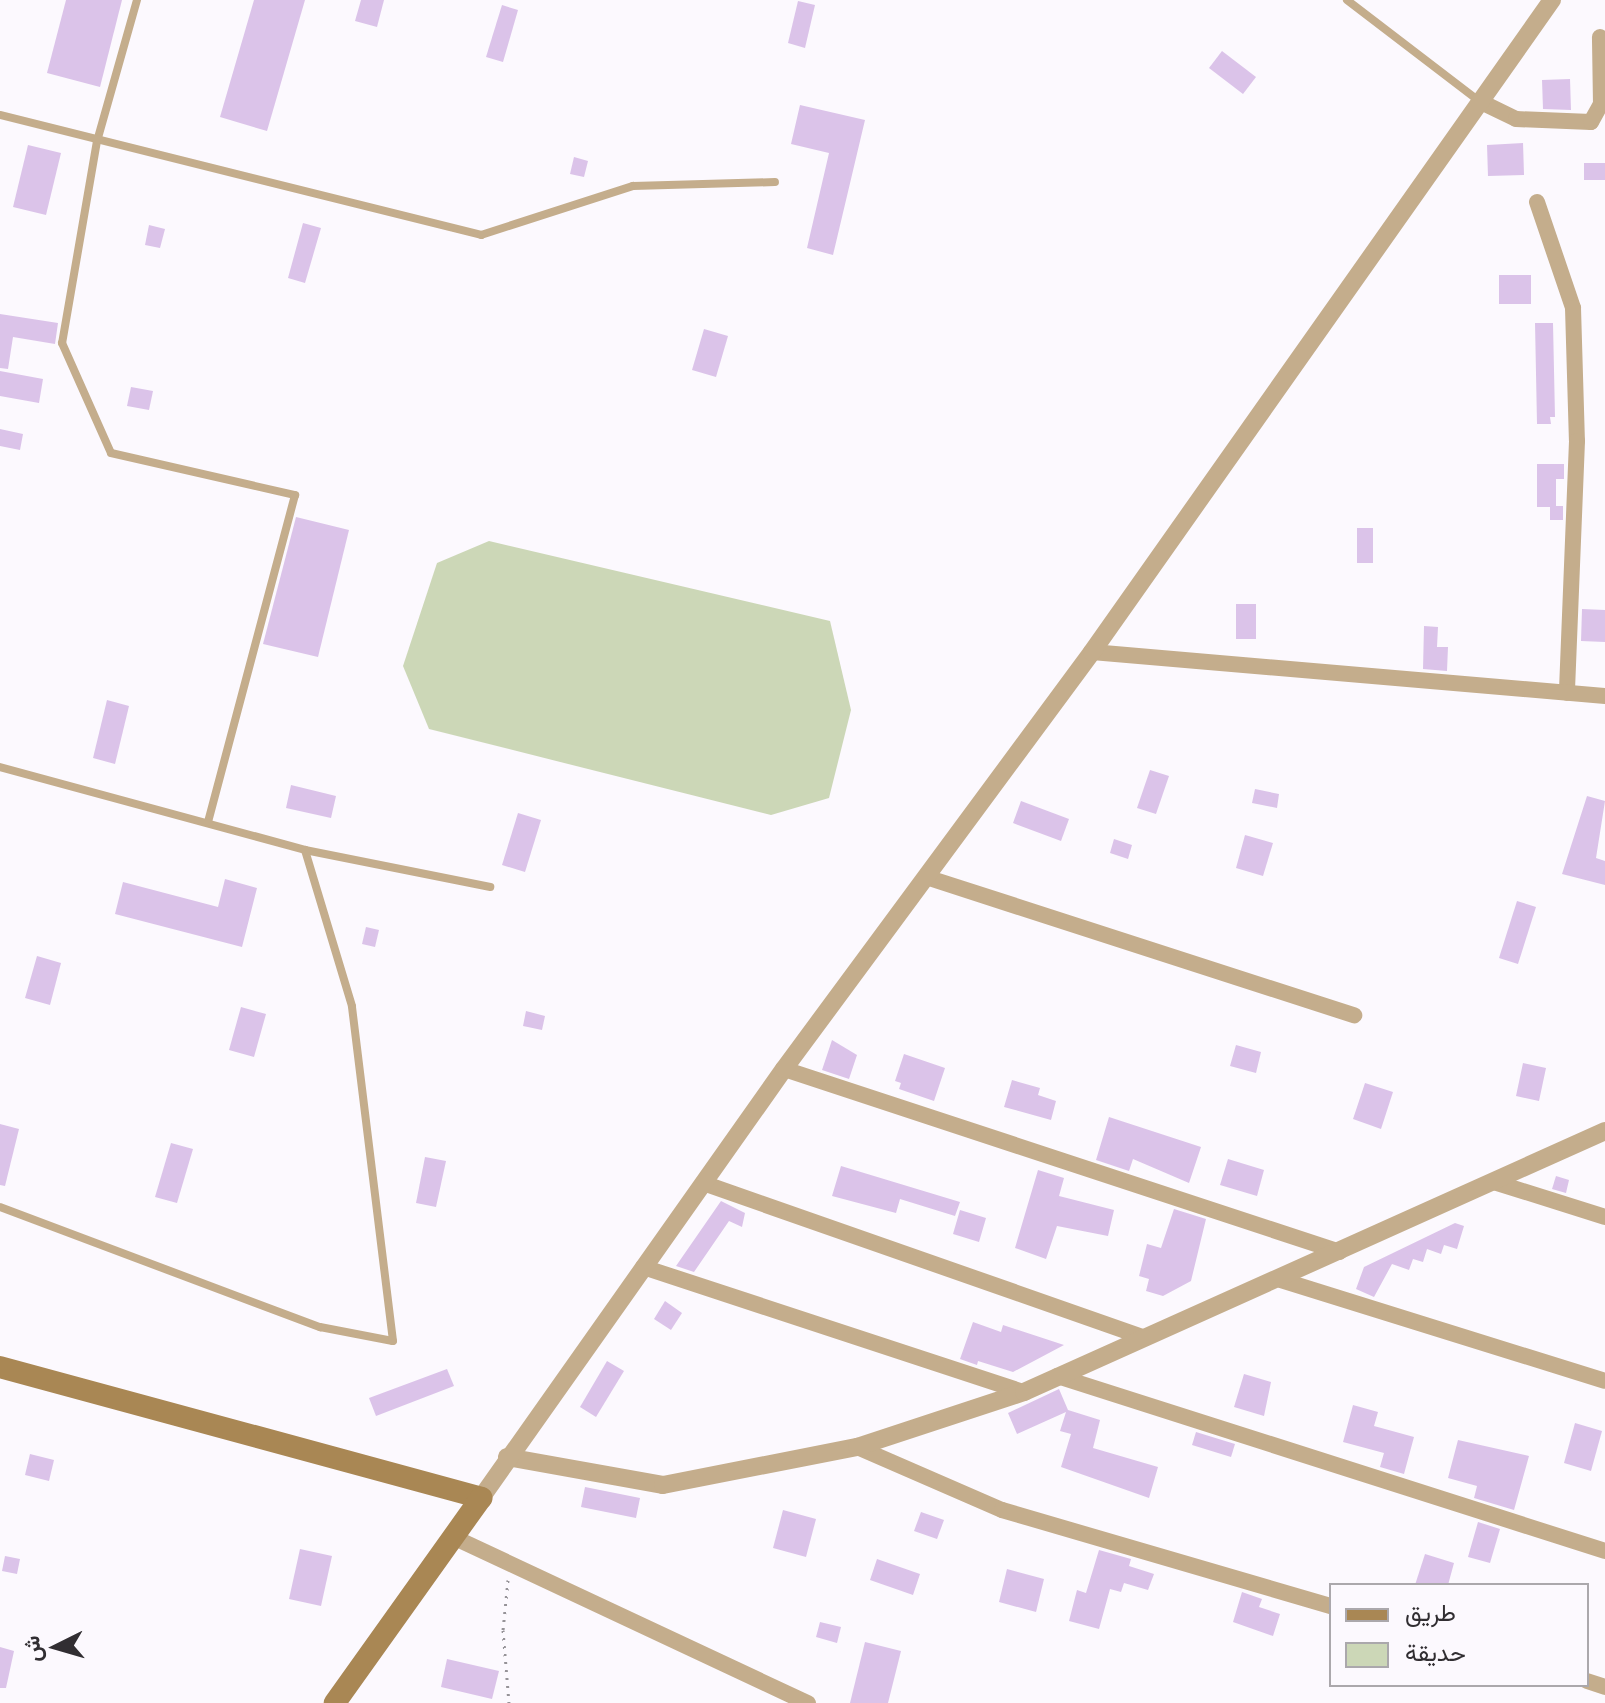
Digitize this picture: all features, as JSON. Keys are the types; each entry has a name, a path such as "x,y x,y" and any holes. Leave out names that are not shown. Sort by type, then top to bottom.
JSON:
{"main road":[{"path":"0,1367 481,1498 335,1703"}],"street":[{"path":"481,1498 507,1457 784,1069 929,878 1092,652 1552,0"},
{"path":"1479,101 1516,119 1591,122 1601,104 1600,37"},
{"path":"1537,202 1573,308 1577,441 1567,693"},
{"path":"1092,652 1605,696"},
{"path":"929,878 1354,1015"},
{"path":"784,1069 1340,1252"},
{"path":"507,1457 663,1485 857,1447 1024,1392 1281,1280 1605,1131"},
{"path":"1494,1182 1605,1217"},
{"path":"703,1183 1145,1338"},
{"path":"643,1267 1024,1392"},
{"path":"1281,1280 1605,1381"},
{"path":"1057,1376 1605,1551"},
{"path":"857,1447 1002,1510 1329,1605"},
{"path":"453,1537 808,1703"}],"lane":[{"path":"137,0 97,141 62,343 111,453 295,495 208,822"},
{"path":"1347,0 1479,101"},
{"path":"0,115 481,235 633,186 775,182"},
{"path":"0,767 305,850 490,887"},
{"path":"0,1207 320,1327 393,1341 352,1006 305,850"}],"path":[{"path":"509,1703 503,1630 505,1585 514,1566"}],"green space":[{"path":"489,541 830,621 851,710 829,798 771,815 429,729 403,666 437,563"}],"building":[{"path":"66,0 122,0 100,87 47,73"},
{"path":"254,0 305,0 267,131 220,117"},
{"path":"361,0 384,0 377,27 355,21"},
{"path":"798,1 815,5 805,48 788,43"},
{"path":"502,5 518,10 503,62 486,57"},
{"path":"1222,51 1256,77 1243,94 1209,68"},
{"path":"1570,79 1571,110 1543,109 1542,80"},
{"path":"800,105 865,120 833,255 807,248 829,153 791,144"},
{"path":"1523,143 1524,175 1488,176 1487,145"},
{"path":"28,145 61,153 46,215 13,207"},
{"path":"574,157 588,161 584,177 570,174"},
{"path":"1584,163 1605,163 1605,180 1584,180"},
{"path":"303,223 321,228 305,283 288,278"},
{"path":"149,225 165,229 160,248 145,245"},
{"path":"1499,275 1531,275 1531,304 1499,304"},
{"path":"0,314 58,323 55,344 13,337 8,369 0,368"},
{"path":"1535,323 1553,323 1555,417 1550,417 1551,424 1537,424"},
{"path":"704,329 728,336 716,377 692,370"},
{"path":"0,371 43,379 39,403 0,396"},
{"path":"131,387 153,391 149,410 127,406"},
{"path":"0,429 23,434 20,450 0,446"},
{"path":"1537,464 1564,464 1564,479 1556,479 1556,506 1563,506 1563,520 1550,520 1550,507 1537,507"},
{"path":"296,517 349,530 318,657 263,644"},
{"path":"1357,528 1373,528 1373,563 1357,563"},
{"path":"1236,604 1256,604 1256,639 1236,639"},
{"path":"1582,609 1605,610 1605,642 1581,641"},
{"path":"1424,626 1438,627 1437,647 1448,647 1447,671 1423,669"},
{"path":"107,700 129,706 115,764 93,758"},
{"path":"1150,770 1169,776 1156,814 1137,808"},
{"path":"291,785 336,796 331,818 286,808"},
{"path":"1255,789 1279,794 1277,808 1252,803"},
{"path":"1587,796 1605,801 1596,858 1605,861 1605,885 1562,874"},
{"path":"1021,801 1069,819 1061,841 1013,823"},
{"path":"518,813 541,820 525,872 502,865"},
{"path":"1245,835 1273,843 1263,876 1236,868"},
{"path":"1114,839 1132,845 1128,859 1110,853"},
{"path":"225,879 257,888 242,947 115,914 123,882 218,907"},
{"path":"1517,901 1536,907 1518,964 1499,958"},
{"path":"366,927 379,930 375,947 362,944"},
{"path":"37,956 61,963 50,1005 25,998"},
{"path":"241,1007 266,1014 254,1057 229,1050"},
{"path":"526,1011 545,1016 542,1030 523,1026"},
{"path":"832,1040 857,1055 849,1079 822,1070"},
{"path":"1236,1045 1261,1052 1256,1073 1230,1066"},
{"path":"904,1054 945,1068 934,1101 899,1089 901,1083 895,1081"},
{"path":"1523,1063 1546,1068 1539,1101 1516,1096"},
{"path":"1012,1080 1040,1088 1038,1095 1056,1101 1051,1120 1004,1107"},
{"path":"1365,1083 1393,1092 1381,1129 1353,1119"},
{"path":"1109,1117 1201,1147 1189,1183 1133,1159 1129,1171 1096,1160"},
{"path":"0,1124 19,1129 5,1186 0,1185"},
{"path":"171,1143 193,1149 177,1203 155,1197"},
{"path":"425,1157 446,1161 436,1207 416,1203"},
{"path":"1228,1159 1264,1170 1257,1196 1220,1185"},
{"path":"841,1166 960,1202 955,1216 900,1199 896,1213 832,1196"},
{"path":"1038,1170 1064,1178 1059,1196 1114,1210 1108,1236 1057,1226 1046,1259 1015,1248"},
{"path":"1556,1176 1569,1180 1566,1193 1552,1189"},
{"path":"721,1201 745,1213 742,1227 729,1221 694,1272 676,1266"},
{"path":"1174,1209 1206,1219 1191,1281 1163,1296 1146,1291 1149,1279 1139,1276 1147,1244 1161,1248"},
{"path":"960,1210 986,1218 979,1242 953,1234"},
{"path":"1455,1223 1464,1226 1457,1249 1444,1245 1441,1254 1427,1249 1423,1262 1413,1259 1409,1270 1392,1264 1374,1297 1356,1289 1364,1267"},
{"path":"665,1301 682,1313 671,1330 654,1319"},
{"path":"973,1322 1001,1332 1003,1325 1064,1345 1013,1372 978,1361 977,1365 960,1359"},
{"path":"607,1361 624,1371 596,1417 580,1407"},
{"path":"447,1369 454,1386 376,1416 369,1398"},
{"path":"1244,1374 1271,1382 1264,1416 1234,1407"},
{"path":"1059,1389 1068,1410 1100,1420 1093,1448 1158,1467 1149,1498 1061,1467 1071,1434 1060,1431 1066,1412 1017,1434 1008,1413"},
{"path":"1353,1405 1378,1412 1374,1426 1414,1437 1404,1474 1380,1467 1384,1453 1343,1442"},
{"path":"1575,1423 1602,1431 1591,1471 1564,1463"},
{"path":"1196,1432 1235,1444 1231,1457 1192,1445"},
{"path":"1458,1440 1529,1456 1514,1510 1474,1498 1477,1486 1448,1478"},
{"path":"30,1454 54,1460 49,1481 25,1475"},
{"path":"585,1487 640,1498 636,1518 581,1507"},
{"path":"783,1510 816,1519 806,1557 773,1548"},
{"path":"921,1512 944,1520 937,1539 914,1531"},
{"path":"1478,1522 1500,1529 1490,1563 1468,1557"},
{"path":"300,1549 332,1556 321,1606 289,1599"},
{"path":"1099,1550 1131,1559 1129,1566 1154,1574 1148,1590 1124,1583 1121,1592 1110,1589 1099,1629 1069,1621 1077,1590 1086,1593"},
{"path":"1425,1554 1454,1563 1449,1583 1416,1583"},
{"path":"5,1556 20,1559 17,1574 2,1571"},
{"path":"877,1559 920,1574 913,1595 870,1580"},
{"path":"1007,1569 1044,1579 1036,1612 999,1602"},
{"path":"1242,1592 1262,1599 1259,1607 1280,1614 1273,1636 1233,1622"},
{"path":"820,1622 841,1627 837,1643 816,1637"},
{"path":"865,1642 901,1651 888,1703 850,1703"},
{"path":"0,1647 14,1651 6,1688 0,1688"},
{"path":"447,1659 499,1671 492,1699 441,1687"}]}
